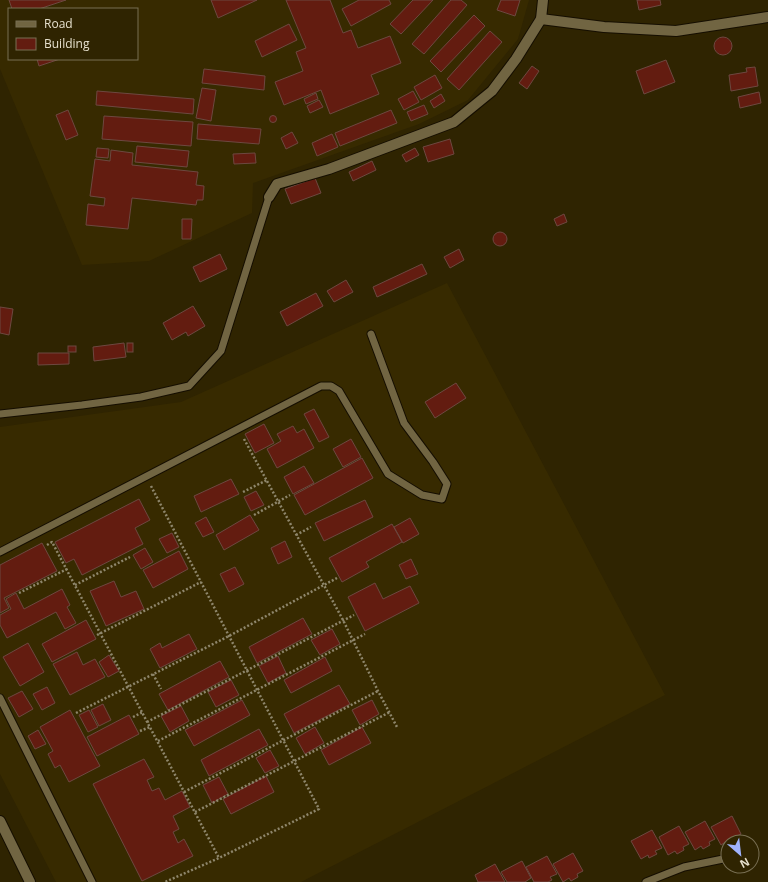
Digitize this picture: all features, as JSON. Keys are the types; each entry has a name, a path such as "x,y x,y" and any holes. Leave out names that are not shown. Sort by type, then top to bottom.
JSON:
{"street":[{"path":"269,197 277,184 329,169 454,122 492,91 516,59 541,19 543,0"},
{"path":"541,19 604,27 676,32 768,17"},
{"path":"0,821 30,882"}],"lane":[{"path":"0,414 141,397 189,386 221,351 269,197"},
{"path":"0,552 321,386 331,386 339,392 388,474 422,495 442,499 447,484 433,462 404,423 371,334"},
{"path":"0,698 92,882"},
{"path":"646,882 684,867 720,860"}],"path":[{"path":"244,439 343,620 397,727"},
{"path":"146,476 318,809 219,858 165,882"},
{"path":"243,492 267,480"},
{"path":"254,515 290,495"},
{"path":"296,535 311,527"},
{"path":"47,545 52,542 67,569 99,634 143,712 219,858"},
{"path":"75,585 130,557"},
{"path":"18,593 67,569"},
{"path":"76,713 229,636 337,578"},
{"path":"99,634 201,582"},
{"path":"147,722 354,615"},
{"path":"158,742 365,634"},
{"path":"153,674 161,689"},
{"path":"184,792 378,691"},
{"path":"134,717 143,712"},
{"path":"195,812 390,712"},
{"path":"140,731 150,727"}],"shaded area":[{"path":"0,0 529,0 518,39 468,100 419,124 253,183 252,213 149,261 82,265 0,69"},
{"path":"447,283 665,695 301,882 56,882 0,774 0,427 181,402"}],"building":[{"path":"9,0 66,0 42,8 12,8"},
{"path":"211,0 257,0 218,18"},
{"path":"286,0 330,0 343,33 351,30 358,48 390,36 401,63 371,75 379,94 330,114 321,90 284,105 275,82 303,71 296,52 306,48"},
{"path":"359,0 389,0 391,4 351,26 342,9"},
{"path":"413,0 433,0 401,34 390,24"},
{"path":"451,0 461,0 467,5 424,54 412,44"},
{"path":"501,0 520,0 515,16 497,10"},
{"path":"637,0 660,0 661,5 639,10"},
{"path":"474,15 485,26 441,72 430,61"},
{"path":"289,24 297,40 262,57 255,41"},
{"path":"490,31 502,42 459,90 447,79"},
{"path":"723,37 729,40 732,46 729,52 723,55 717,52 714,46 717,40"},
{"path":"37,60 57,60 39,66"},
{"path":"666,60 675,82 644,94 636,71"},
{"path":"532,66 539,71 527,89 519,83"},
{"path":"755,67 758,86 731,91 729,75 747,72 746,68"},
{"path":"204,69 265,76 264,90 202,83"},
{"path":"435,75 442,88 421,100 414,87"},
{"path":"202,88 216,90 211,121 196,118"},
{"path":"97,91 194,99 193,114 96,105"},
{"path":"413,91 419,102 404,110 398,99"},
{"path":"759,92 761,103 740,108 738,97"},
{"path":"316,93 318,99 306,104 304,99"},
{"path":"441,94 445,101 434,108 430,101"},
{"path":"319,100 323,107 310,113 307,106"},
{"path":"424,105 428,114 411,121 407,112"},
{"path":"68,110 78,135 66,140 56,115"},
{"path":"391,110 397,123 340,146 335,133"},
{"path":"273,115 276,116 276,122 273,123 270,122 269,119 270,116"},
{"path":"104,116 193,122 191,146 102,139"},
{"path":"198,124 261,129 259,144 197,139"},
{"path":"292,132 298,143 286,149 281,138"},
{"path":"332,134 338,147 317,156 312,143"},
{"path":"450,139 454,154 428,162 423,147"},
{"path":"137,146 189,151 187,167 135,162"},
{"path":"97,148 109,149 108,158 96,157"},
{"path":"415,148 419,155 406,162 402,155"},
{"path":"111,150 133,153 132,165 198,172 196,185 204,186 203,200 197,200 196,205 132,198 128,229 86,225 88,204 104,206 105,198 90,196 95,159 110,161"},
{"path":"255,153 256,163 234,164 233,154"},
{"path":"372,161 376,170 353,181 349,172"},
{"path":"315,178 321,193 291,204 285,189"},
{"path":"564,214 567,222 557,226 554,219"},
{"path":"182,219 192,219 191,239 182,239"},
{"path":"500,232 505,234 507,239 505,244 500,246 495,244 493,239 495,234"},
{"path":"459,249 464,260 450,268 444,257"},
{"path":"220,254 227,269 200,282 193,267"},
{"path":"422,264 427,274 377,297 373,287"},
{"path":"346,280 353,292 334,302 327,291"},
{"path":"316,293 323,306 287,326 280,312"},
{"path":"193,306 205,326 188,336 186,332 172,340 163,323"},
{"path":"0,307 13,309 9,335 0,333"},
{"path":"124,343 126,357 94,361 93,347"},
{"path":"127,343 133,343 133,352 127,352"},
{"path":"68,346 76,346 76,352 68,352"},
{"path":"38,353 69,353 69,364 38,365"},
{"path":"456,383 466,398 435,418 425,402"},
{"path":"314,409 329,437 319,442 304,414"},
{"path":"264,424 274,443 255,453 245,434"},
{"path":"293,426 297,433 304,429 314,448 277,468 267,449 281,441 277,434"},
{"path":"351,439 361,457 343,467 333,449"},
{"path":"362,458 373,478 305,515 294,495"},
{"path":"304,466 314,483 293,494 284,477"},
{"path":"231,479 239,494 201,512 194,496"},
{"path":"256,491 264,505 251,511 244,497"},
{"path":"139,499 150,520 135,528 143,544 82,575 74,559 66,563 55,542"},
{"path":"365,500 373,517 324,541 315,523"},
{"path":"250,515 259,530 224,550 216,535"},
{"path":"206,517 214,532 203,537 195,523"},
{"path":"410,518 419,534 403,543 394,527"},
{"path":"392,524 402,542 366,562 369,567 342,582 329,558"},
{"path":"172,533 179,547 167,553 159,539"},
{"path":"285,541 292,557 278,564 271,548"},
{"path":"42,543 57,571 4,598 9,608 0,613 0,565"},
{"path":"145,548 153,562 141,569 133,555"},
{"path":"179,551 188,569 153,588 143,570"},
{"path":"411,559 418,574 406,579 399,565"},
{"path":"235,567 244,584 229,592 220,574"},
{"path":"114,581 121,597 136,591 144,609 106,626 90,591"},
{"path":"375,583 383,599 410,586 419,603 365,631 348,597"},
{"path":"62,589 70,605 67,607 76,623 65,629 56,612 7,638 0,625 0,615 11,609 6,599 16,593 24,609"},
{"path":"303,618 312,634 257,663 249,647"},
{"path":"86,620 96,639 52,662 42,644"},
{"path":"332,629 340,644 320,655 311,640"},
{"path":"189,634 197,649 160,668 150,649 160,643 162,648"},
{"path":"28,643 44,672 20,686 3,657"},
{"path":"77,652 83,665 95,659 105,677 70,695 53,664"},
{"path":"109,655 119,671 108,677 99,662"},
{"path":"278,656 286,673 268,683 259,666"},
{"path":"325,657 332,671 291,693 284,680"},
{"path":"220,661 229,677 168,710 159,694"},
{"path":"231,680 239,695 216,707 208,692"},
{"path":"339,685 350,704 294,733 284,714"},
{"path":"47,687 55,703 42,710 33,694"},
{"path":"22,691 33,709 19,717 8,698"},
{"path":"242,700 250,715 194,746 185,730"},
{"path":"372,700 379,714 360,725 352,710"},
{"path":"103,704 111,720 99,726 91,710"},
{"path":"181,706 189,721 170,732 161,716"},
{"path":"70,710 100,766 69,782 60,765 55,768 48,754 53,751 40,727"},
{"path":"89,710 98,727 88,732 79,715"},
{"path":"129,715 139,734 97,756 87,737"},
{"path":"315,727 324,743 305,754 296,738"},
{"path":"362,727 371,743 329,765 321,750"},
{"path":"259,729 268,745 209,776 201,760"},
{"path":"38,730 46,744 35,749 28,736"},
{"path":"270,750 279,766 265,773 256,758"},
{"path":"144,759 154,777 147,780 152,791 159,788 165,800 182,791 190,807 173,816 179,829 173,832 178,843 184,839 193,856 142,881 93,784"},
{"path":"266,776 274,792 231,814 223,799"},
{"path":"219,777 228,794 212,803 203,785"},
{"path":"732,816 741,834 720,834 720,843 711,827"},
{"path":"705,821 715,839 709,842 710,845 703,849 701,846 695,850 685,832"},
{"path":"679,826 689,844 683,847 684,850 677,854 675,851 668,855 659,837"},
{"path":"652,830 662,848 655,851 657,854 649,858 648,855 641,859 631,841"},
{"path":"573,853 583,871 577,874 578,877 571,881 569,878 563,882 553,864"},
{"path":"547,856 557,874 550,877 552,880 548,882 534,882 526,867"},
{"path":"522,861 531,878 525,882 507,882 501,872"},
{"path":"495,864 505,882 478,882 475,875"}]}
